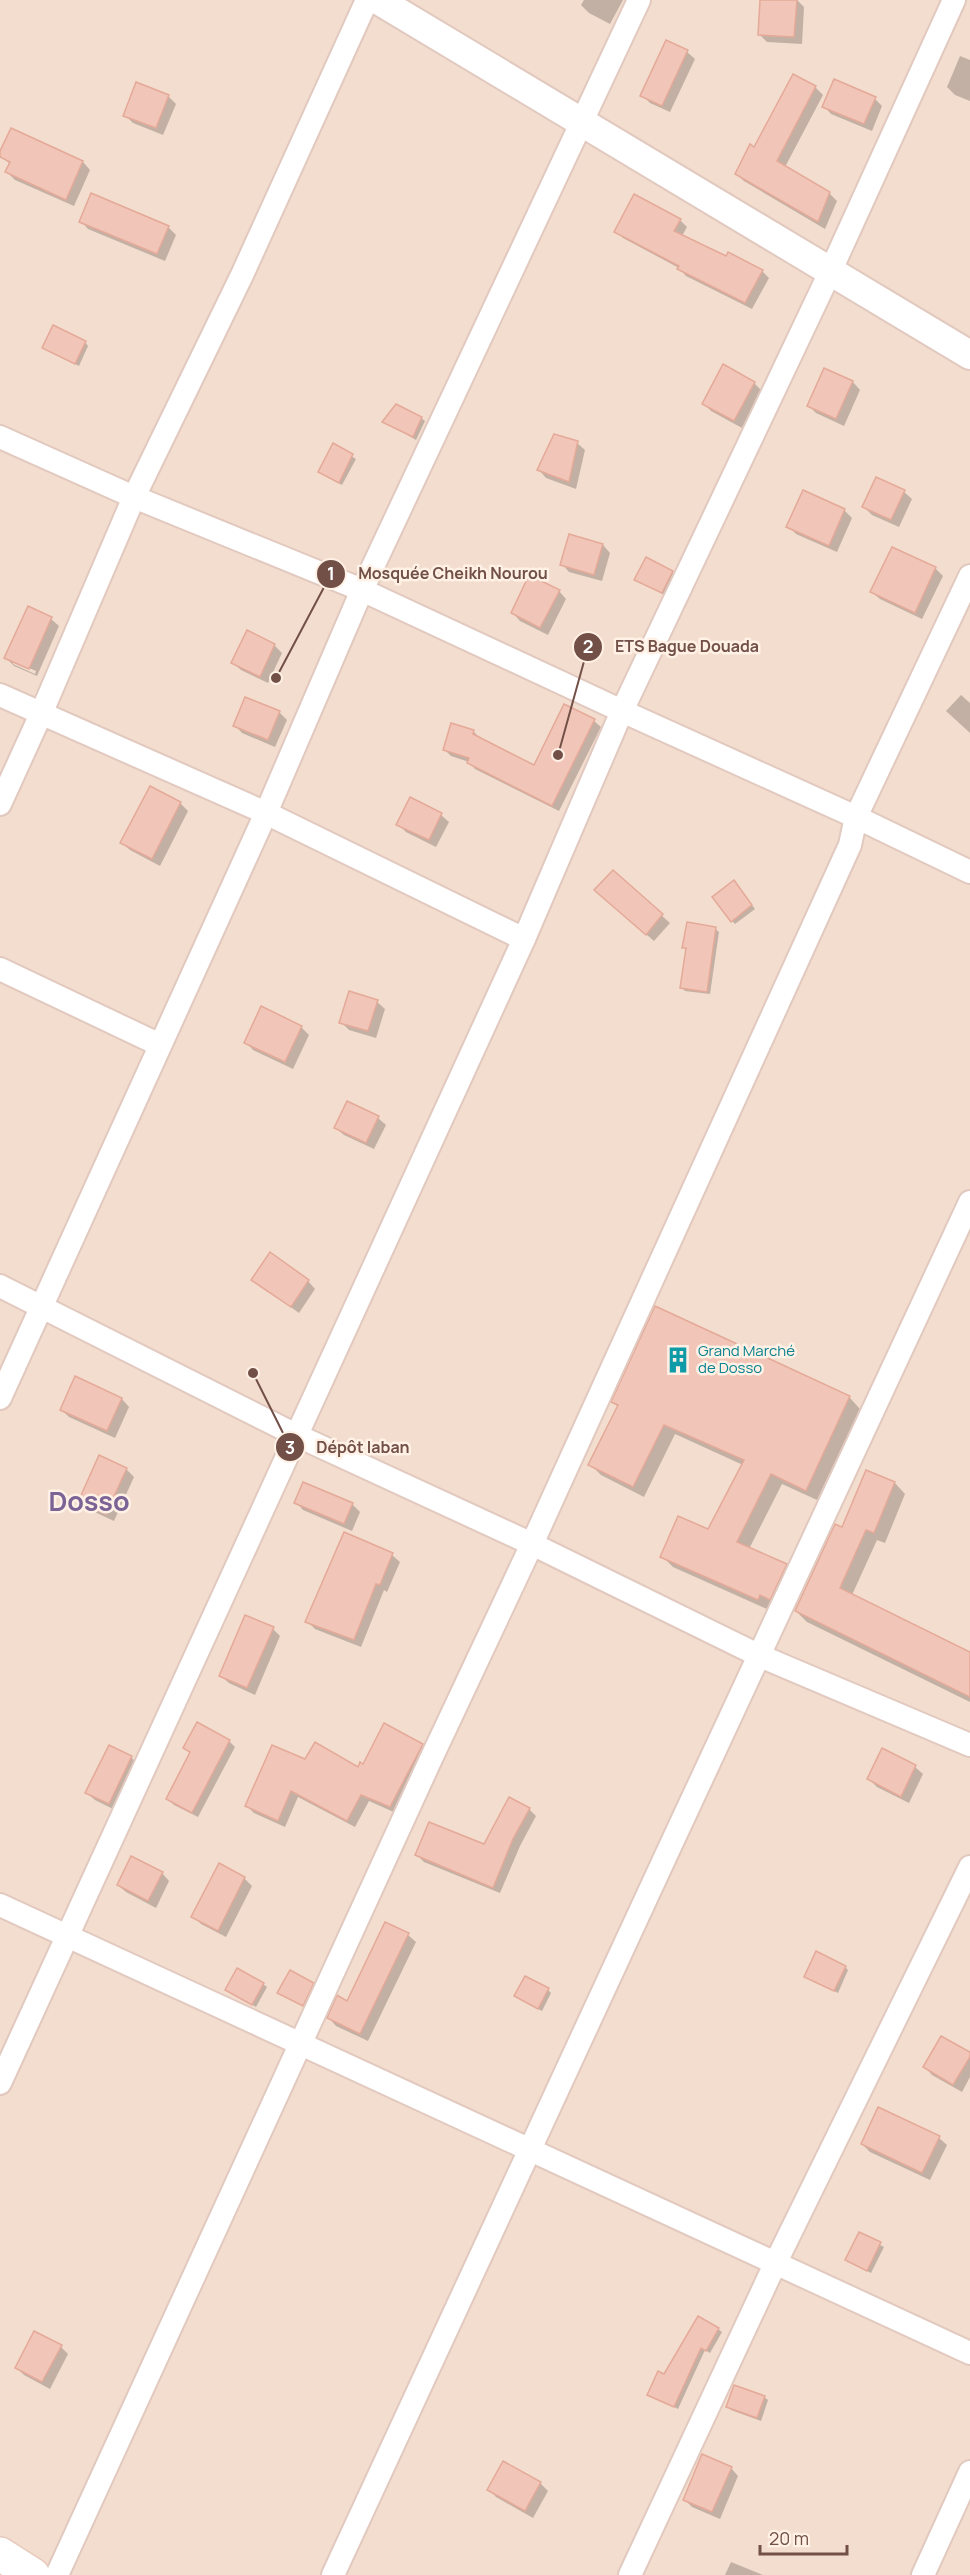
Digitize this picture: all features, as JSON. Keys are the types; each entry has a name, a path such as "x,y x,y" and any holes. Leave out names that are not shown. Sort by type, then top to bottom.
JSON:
{"main road":[{"path":"0,2554 33,2575"}],"street":[{"path":"0,804 134,497 242,274 367,0"},
{"path":"378,0 970,355"},
{"path":"0,1398 266,813 362,590 639,0"},
{"path":"0,2083 524,939 622,711 831,270 954,0"},
{"path":"0,437 134,497 362,590 856,817 970,872"},
{"path":"57,2575 532,1544 850,845 856,817 970,576"},
{"path":"0,695 266,813 524,939"},
{"path":"0,969 160,1045"},
{"path":"333,2575 528,2149 970,1202"},
{"path":"0,1286 298,1436 532,1544 760,1656 970,1745"},
{"path":"630,2575 776,2264 970,1867"},
{"path":"0,1905 970,2353"},
{"path":"923,2575 970,2472"}],"shaded area":[{"path":"0,0 970,0 970,2575 0,2575"}],"building":[{"path":"760,0 797,0 794,37 758,35"},
{"path":"666,40 688,50 662,106 640,96"},
{"path":"793,74 816,86 777,161 830,192 818,222 735,174 750,144 754,147"},
{"path":"834,79 876,97 864,124 822,107"},
{"path":"136,82 169,95 156,128 123,116"},
{"path":"11,128 83,161 66,200 5,172 10,162 0,157 0,151"},
{"path":"91,193 169,226 157,254 79,222"},
{"path":"634,194 681,219 674,231 726,256 728,252 763,270 745,303 677,269 679,266 614,232"},
{"path":"53,325 86,341 75,364 42,348"},
{"path":"723,364 755,382 734,421 702,404"},
{"path":"824,368 853,381 836,419 807,406"},
{"path":"396,404 422,417 413,437 382,422"},
{"path":"554,434 578,441 569,482 537,470"},
{"path":"333,443 353,454 339,483 318,472"},
{"path":"876,477 905,490 891,520 862,507"},
{"path":"803,490 845,509 829,546 786,527"},
{"path":"569,534 603,544 594,575 560,565"},
{"path":"892,547 936,567 915,613 870,592"},
{"path":"646,557 673,571 662,593 634,580"},
{"path":"529,575 560,590 540,628 511,613"},
{"path":"28,606 52,617 29,669 4,658"},
{"path":"247,630 275,644 260,677 231,663"},
{"path":"245,697 280,711 268,740 233,726"},
{"path":"564,704 595,719 552,806 467,763 469,758 443,750 451,723 474,730 473,734 534,765"},
{"path":"150,786 181,802 152,859 120,843"},
{"path":"410,797 442,813 429,840 396,825"},
{"path":"613,870 663,914 646,935 594,890"},
{"path":"734,880 752,905 731,922 712,897"},
{"path":"687,922 716,927 707,992 680,988 686,948 682,948"},
{"path":"349,991 378,1000 368,1031 339,1023"},
{"path":"261,1006 302,1026 285,1062 244,1043"},
{"path":"347,1101 379,1116 366,1143 334,1128"},
{"path":"270,1252 309,1280 291,1307 251,1280"},
{"path":"655,1306 850,1396 806,1491 771,1474 737,1542 787,1564 770,1600 760,1595 758,1600 660,1557 678,1516 708,1529 744,1460 664,1425 633,1487 588,1465 618,1405 611,1402"},
{"path":"75,1376 122,1398 107,1431 60,1410"},
{"path":"99,1455 127,1468 106,1514 78,1502"},
{"path":"866,1470 895,1482 874,1533 866,1530 840,1588 970,1652 970,1697 795,1611 835,1524 842,1527"},
{"path":"303,1482 353,1503 344,1524 294,1503"},
{"path":"344,1532 393,1553 380,1585 376,1584 354,1640 305,1622"},
{"path":"245,1615 274,1627 247,1688 219,1676"},
{"path":"197,1722 230,1740 192,1813 166,1799 190,1752 183,1748"},
{"path":"384,1723 423,1744 390,1807 361,1795 347,1821 291,1791 278,1821 245,1806 272,1745 305,1759 315,1742 358,1767 360,1762 363,1764"},
{"path":"109,1745 132,1756 109,1804 85,1793"},
{"path":"882,1748 916,1765 901,1797 867,1779"},
{"path":"509,1797 530,1808 513,1839 493,1888 415,1855 429,1822 484,1844"},
{"path":"131,1856 163,1872 148,1901 117,1885"},
{"path":"219,1863 245,1877 218,1931 191,1917"},
{"path":"385,1922 409,1933 360,2034 327,2018 337,1995 347,2001"},
{"path":"816,1951 846,1966 834,1991 804,1977"},
{"path":"237,1968 264,1983 252,2005 225,1990"},
{"path":"290,1970 314,1983 303,2006 277,1993"},
{"path":"525,1976 549,1988 538,2009 514,1996"},
{"path":"941,2036 970,2052 970,2057 953,2085 923,2067"},
{"path":"878,2107 940,2136 922,2173 861,2144"},
{"path":"859,2232 881,2242 867,2271 845,2260"},
{"path":"698,2316 719,2328 706,2351 701,2348 674,2407 647,2395 658,2371 664,2374"},
{"path":"34,2331 62,2345 42,2382 15,2368"},
{"path":"734,2385 765,2396 757,2418 726,2407"},
{"path":"702,2454 732,2467 712,2512 683,2500"},
{"path":"503,2461 541,2482 525,2511 487,2490"}],"place":[{"name":"Mosquée Cheikh Nourou","path":"276,678"},
{"name":"ETS Bague Douada","path":"558,755"},
{"name":"Grand Marché de Dosso","path":"678,1360"},
{"name":"Dépôt laban","path":"253,1373"}],"district":[{"name":"Dosso","path":"89,1502"}]}
